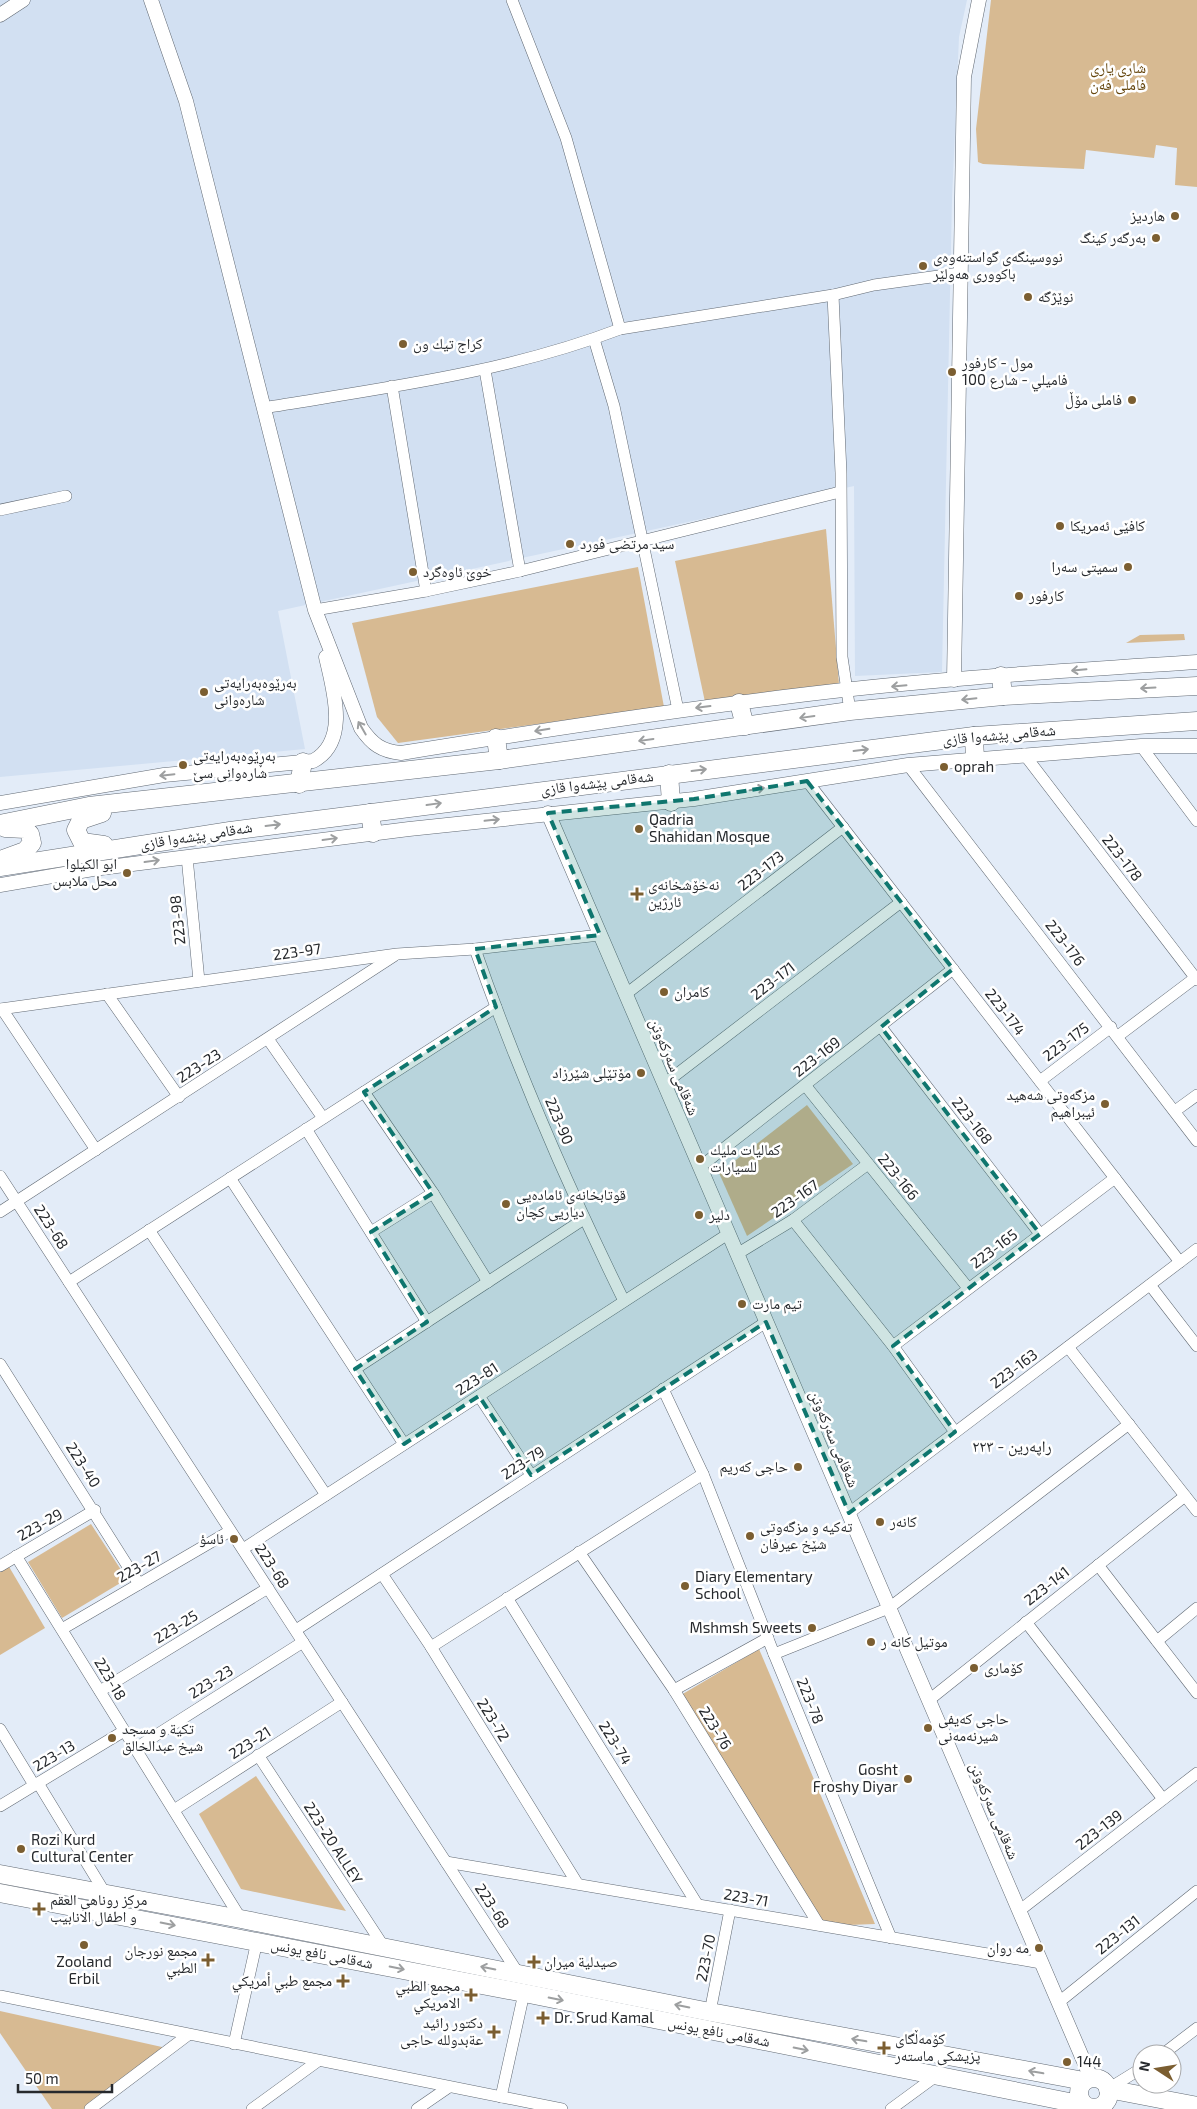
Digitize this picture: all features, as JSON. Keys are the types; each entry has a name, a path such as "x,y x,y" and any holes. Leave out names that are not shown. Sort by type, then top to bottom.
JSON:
{"main road":[{"path":"1001,676 1002,696"},
{"path":"0,824 89,806 168,796 299,784 499,760 850,711 1002,696 1197,686"},
{"path":"739,703 745,726"},
{"name":"شەقامی پێشەوا قازی","path":"0,867 153,843 370,813 974,736 1197,721"},
{"path":"974,736 975,760"},
{"path":"496,738 499,760"},
{"path":"299,784 303,762"},
{"path":"669,774 671,802"},
{"path":"153,843 89,844 79,839 77,828 80,822 87,817 168,796"},
{"path":"370,813 373,833"},
{"path":"0,828 25,829 31,835 32,843 29,848 22,852 0,860"},
{"name":"شەقامی نافع یونس","path":"0,1874 384,1947 425,1965 524,1993 1096,2108"},
{"name":"شەقامی نافع یونس","path":"4,1897 257,1941 425,1965 518,1974 710,2012 1087,2079 1100,2079 1108,2089 1197,2106"},
{"path":"1087,2079 1078,2093 1096,2108 1108,2098 1108,2089"}],"street":[{"path":"0,15 23,0"},
{"path":"0,803 164,775 313,761 325,753 331,745 336,725 333,691 317,616 186,101 151,0"},
{"path":"512,0 566,138 620,329"},
{"path":"954,680 964,77 979,0"},
{"path":"263,408 485,370 594,339 620,329 833,295 874,285 960,273"},
{"path":"833,295 840,492 842,657 850,711"},
{"path":"594,339 614,406 678,710"},
{"path":"485,370 520,571"},
{"path":"392,386 426,591"},
{"path":"317,616 520,571 642,539 840,492"},
{"path":"0,510 66,496"},
{"path":"317,616 361,728 374,744 390,752 401,753 678,710 847,690 1001,676 1197,662"},
{"path":"1140,746 1197,821"},
{"path":"0,885 187,856 548,813 671,802 908,765 1140,746 1197,746"},
{"name":"223-178","path":"1024,754 1196,979"},
{"name":"223-176","path":"908,765 1197,1141"},
{"name":"223-174","path":"807,781 1180,1262"},
{"name":"شەقامی سەرکەوتن","path":"548,813 1042,1962 1059,2002 1087,2079"},
{"name":"223-173","path":"626,994 843,827"},
{"name":"223-98","path":"187,856 199,981"},
{"name":"223-171","path":"664,1084 901,902"},
{"name":"223-97","path":"1,1009 397,954 475,949 600,935"},
{"name":"223-90","path":"475,949 496,1007 584,1219 624,1301"},
{"name":"223-23","path":"0,1212 268,1040 397,954"},
{"name":"223-169","path":"700,1167 953,969"},
{"name":"223-175","path":"1040,1081 1196,979"},
{"path":"108,994 179,1097"},
{"path":"69,1282 496,1007"},
{"path":"1,1009 96,1150"},
{"name":"223-168","path":"881,1027 1040,1234"},
{"path":"268,1040 322,1118"},
{"name":"223-166","path":"805,1085 968,1288"},
{"path":"364,1092 433,1193 488,1282"},
{"path":"1175,1111 1197,1095"},
{"path":"306,1129 428,1322"},
{"name":"223-167","path":"737,1254 793,1220 868,1164"},
{"name":"223-68","path":"0,1176 518,1974"},
{"path":"230,1178 404,1444"},
{"name":"223-165","path":"893,1346 1115,1178"},
{"path":"371,1232 433,1193"},
{"path":"356,1370 584,1219"},
{"path":"793,1220 893,1346 955,1432"},
{"path":"149,1230 326,1495"},
{"name":"223-81","path":"243,1549 728,1234"},
{"name":"223-163","path":"848,1513 1197,1249"},
{"path":"1150,1284 1197,1346"},
{"name":"223-79","path":"296,1630 766,1322"},
{"path":"1068,1346 1197,1511"},
{"name":"223-40","path":"0,1364 95,1510 140,1584"},
{"name":"223-78","path":"663,1388 703,1474 774,1654 892,1938"},
{"path":"479,1396 532,1475"},
{"path":"774,1654 889,1608 1129,1424"},
{"path":"431,1647 703,1474"},
{"name":"223-141","path":"928,1700 1185,1496"},
{"name":"223-29","path":"1,1564 95,1510"},
{"name":"223-27","path":"62,1629 230,1530"},
{"name":"223-76","path":"579,1552 674,1690 819,1925"},
{"name":"223-18","path":"16,1556 241,1919"},
{"path":"1098,1565 1197,1693"},
{"name":"223-72","path":"382,1574 431,1647 577,1883"},
{"name":"223-25","path":"100,1691 268,1588"},
{"name":"223-74","path":"507,1598 697,1904"},
{"path":"1157,1641 1197,1608"},
{"path":"1026,1622 1163,1799"},
{"path":"674,1690 768,1638"},
{"name":"223-23","path":"136,1748 303,1642"},
{"name":"223-21","path":"174,1810 342,1702"},
{"path":"0,1729 105,1893"},
{"name":"223-13","path":"0,1806 124,1731"},
{"name":"223-20 ALLEY","path":"258,1755 384,1947"},
{"name":"223-139","path":"1019,1911 1197,1773"},
{"name":"223-71","path":"446,1862 1042,1962"},
{"name":"223-131","path":"1059,2002 1197,1891"},
{"name":"223-70","path":"710,2012 730,1910"},
{"path":"234,2044 257,1941"},
{"path":"501,2097 524,1993"},
{"path":"0,1996 562,2109"},
{"path":"1176,2044 1197,2028"},
{"path":"90,2109 188,2035"},
{"path":"252,2109 318,2061"},
{"path":"1108,2089 1132,2074"},
{"path":"891,2109 936,2076"},
{"path":"417,2109 449,2087"}],"highlighted area":[{"path":"807,781 953,969 881,1027 1040,1234 893,1346 955,1432 849,1513 766,1322 531,1475 479,1396 404,1444 355,1369 427,1322 371,1232 433,1193 364,1092 496,1007 475,949 600,935 548,813 694,799"}],"shaded area":[{"path":"0,0 967,0 959,37 952,200 942,672 855,676 854,486 278,611 305,749 0,777"}],"green space":[{"name":"شاری یاری فاملی فەن","path":"991,0 1197,0 1197,187 1175,185 1177,148 1156,145 1154,158 1086,150 1084,169 983,164 978,162 976,129"},
{"path":"826,529 839,684 705,702 675,561"},
{"path":"638,567 664,707 398,743 377,717 352,623"},
{"path":"1184,634 1185,640 1126,643 1140,635"},
{"path":"807,1105 853,1164 747,1236 719,1173"},
{"path":"91,1524 127,1579 62,1618 28,1562"},
{"path":"8,1565 45,1628 0,1655 0,1569"},
{"path":"759,1649 875,1924 822,1926 681,1695"},
{"path":"256,1776 346,1911 241,1889 199,1814"},
{"path":"0,2011 171,2049 94,2109 52,2109 0,2033"}],"place":[{"name":"هاردیز","path":"1175,216"},
{"name":"بەرگەر کینگ","path":"1156,238"},
{"name":"نووسینگەی گواستنەوەی باکووری هەولێر","path":"923,266"},
{"name":"نوێژگە","path":"1028,297"},
{"name":"كراج تيك ون","path":"403,344"},
{"name":"مول - كارفور فاميلي - شارع 100","path":"952,372"},
{"name":"فاملی مۆڵ","path":"1132,400"},
{"name":"کافێی ئەمریکا","path":"1060,526"},
{"name":"سيد مرتضى فورد","path":"570,544"},
{"name":"سمیتی سەرا","path":"1128,567"},
{"name":"خوێ ئاوەگرد","path":"413,572"},
{"name":"کارفور","path":"1019,596"},
{"name":"بەرێوەبەرایەتی شارەوانی","path":"204,692"},
{"name":"بەڕێوەبەرایەتی شارەوانی سێ","path":"183,765"},
{"name":"oprah","path":"944,767"},
{"name":"Qadria Shahidan Mosque","path":"639,829"},
{"name":"ابو الكيلوا محل ملابس","path":"127,873"},
{"name":"نەخۆشخانەی ئارژین","path":"637,894"},
{"name":"كامران","path":"664,992"},
{"name":"مۆتێلی شێرزاد","path":"641,1073"},
{"name":"مزگەوتی شەهید ئیبراهیم","path":"1105,1104"},
{"name":"كماليات مليك للسيارات","path":"700,1159"},
{"name":"قوتابخانەی ئامادەیی دیاریی کچان","path":"506,1204"},
{"name":"دلير","path":"699,1215"},
{"name":"تیم مارت","path":"742,1304"},
{"name":"حاجی کەریم","path":"798,1467"},
{"name":"کانەر","path":"880,1522"},
{"name":"تەکیە و مزگەوتی شێخ عیرفان","path":"750,1536"},
{"name":"ئاسؤ","path":"234,1539"},
{"name":"Diary Elementary School","path":"685,1586"},
{"name":"Mshmsh Sweets","path":"812,1628"},
{"name":"موتيل كانه ر","path":"871,1642"},
{"name":"كۆماری","path":"974,1668"},
{"name":"حاجی کەیفی شیرنەمەنی","path":"928,1728"},
{"name":"تكية و مسجد شيخ عبدالخالق","path":"112,1738"},
{"name":"Gosht Froshy Diyar","path":"908,1779"},
{"name":"Rozi Kurd Cultural Center","path":"21,1849"},
{"name":"مركز روناهي العقم و اطفال الانابيب","path":"39,1909"},
{"name":"Zooland Erbil","path":"84,1945"},
{"name":"مه روان","path":"1039,1948"},
{"name":"مجمع نورجان الطبي","path":"208,1960"},
{"name":"صيدلية ميران","path":"534,1962"},
{"name":"مجمع طبي أمریکي","path":"343,1981"},
{"name":"مجمع الطبي الامريكي","path":"471,1995"},
{"name":"Dr. Srud Kamal","path":"543,2018"},
{"name":"دكتور رائيد عةبدولله حاجى","path":"494,2032"},
{"name":"کۆمەڵگای پزیشکی ماستەر","path":"884,2048"},
{"name":"144","path":"1067,2062"}],"district":[{"name":"راپەرین - ٢٢٣","path":"1012,1446"}]}
